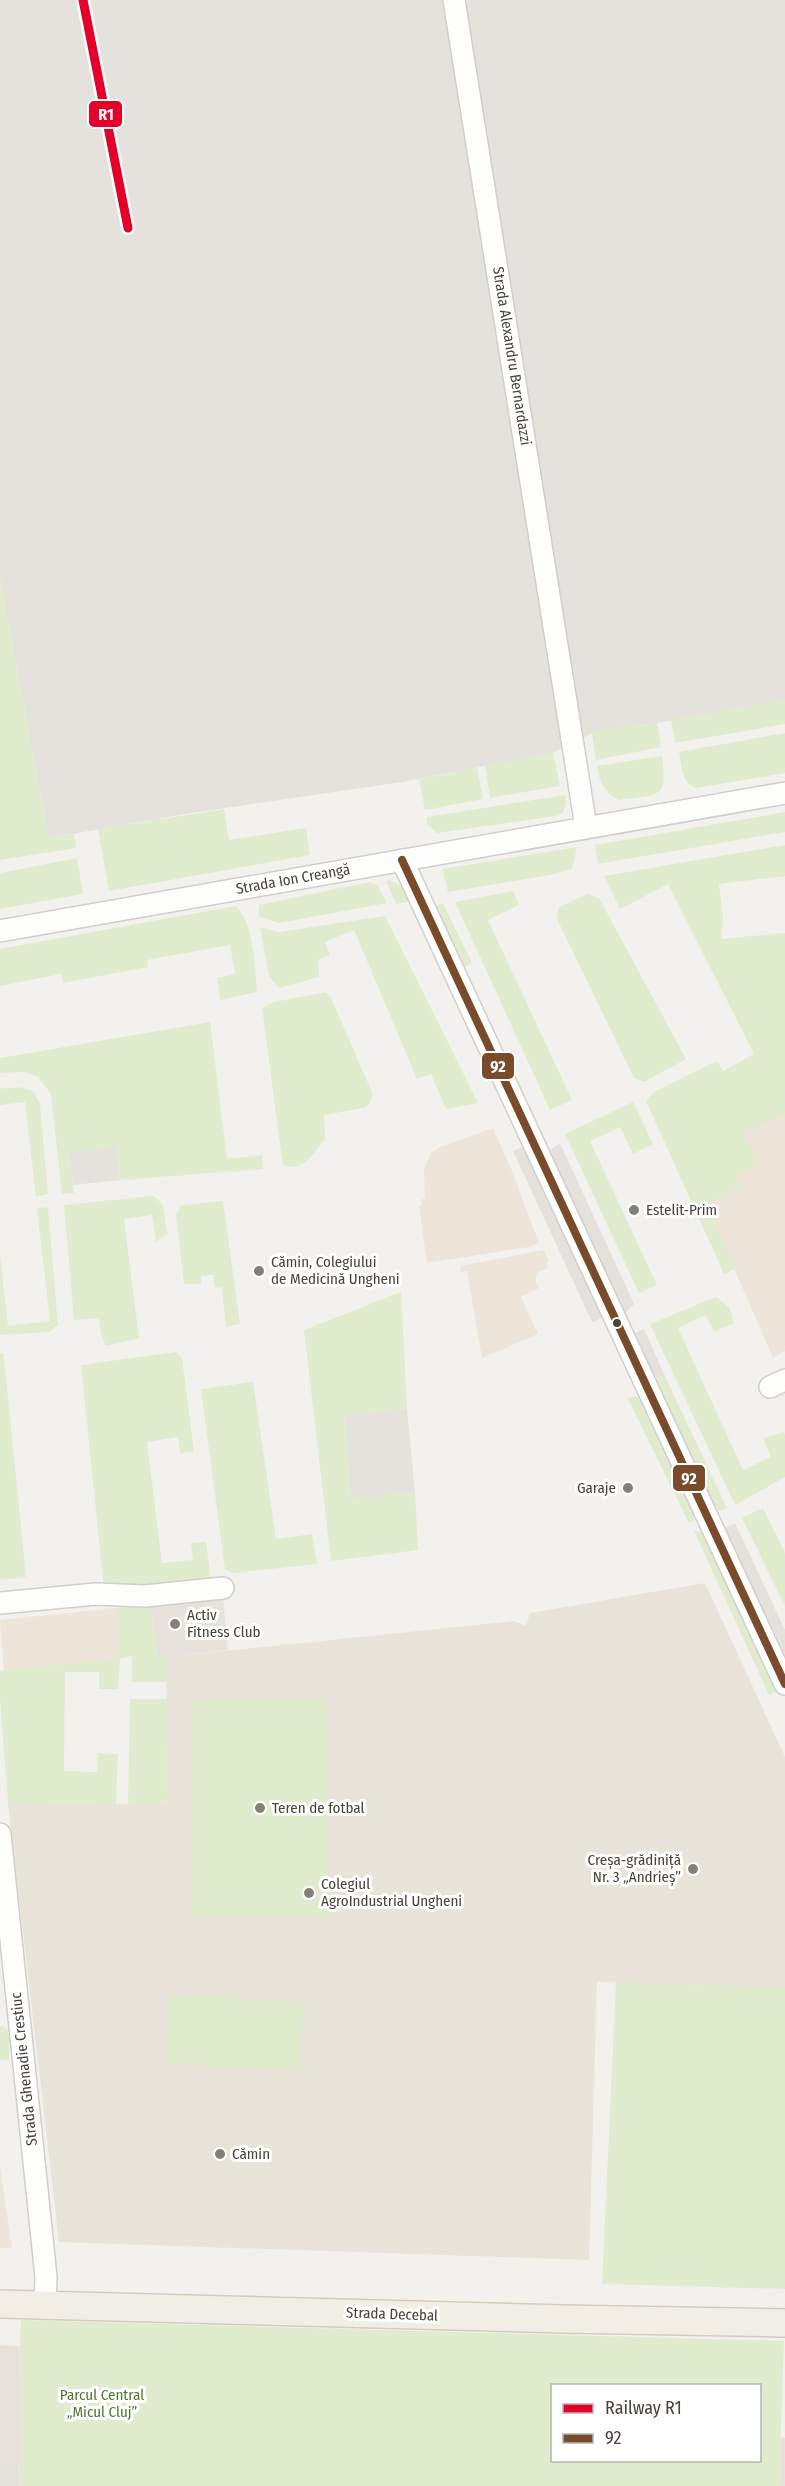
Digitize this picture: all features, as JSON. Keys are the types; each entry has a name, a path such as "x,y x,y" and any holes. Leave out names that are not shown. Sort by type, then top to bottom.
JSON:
{"main road":[{"name":"Strada Decebal","path":"0,2304 785,2323"}],"street":[{"name":"Strada Alexandru Bernardazzi","path":"454,0 586,827"},
{"name":"Strada Ion Creangă","path":"0,931 785,792"},
{"path":"402,860 785,1684"},
{"path":"0,1603 96,1594 145,1596 223,1587"},
{"name":"Strada Ghenadie Crestiuc","path":"0,1834 46,2277 45,2304"}],"shaded area":[{"path":"0,0 785,0 785,700 657,723 601,729 553,753 402,782 191,813 49,838 0,579"},
{"path":"785,1115 785,1351 773,1358 706,1204 742,1187 737,1175 744,1134"},
{"path":"493,1128 539,1243 529,1247 427,1263 419,1206 422,1206 421,1200 425,1198 424,1169 431,1153 438,1148"},
{"path":"560,1143 634,1304 624,1314 548,1151"},
{"path":"525,1146 604,1317 592,1322 513,1151"},
{"path":"115,1147 120,1180 73,1185 69,1153"},
{"path":"544,1250 549,1262 546,1263 548,1268 537,1273 535,1280 539,1288 521,1297 538,1334 482,1358 467,1271 461,1272 460,1266"},
{"path":"644,1329 664,1374 657,1381 635,1333"},
{"path":"407,1409 415,1492 351,1498 344,1415"},
{"path":"735,1523 785,1630 785,1655 725,1528"},
{"name":"Colegiul AgroIndustrial Ungheni","path":"705,1583 785,1757 785,1987 597,1982 589,2260 59,2242 8,1803 168,1804 166,1657 514,1621 526,1626 530,1613"},
{"path":"223,1596 228,1650 157,1658 151,1603"},
{"path":"115,1608 120,1658 4,1671 0,1620"},
{"path":"0,2167 12,2248 0,2248"},
{"path":"0,2345 19,2346 22,2466 18,2467 17,2461 0,2461"},
{"path":"781,2438 785,2438 785,2486 779,2486"},
{"path":"0,2461 17,2461 20,2486 0,2486"}],"green space":[{"path":"0,579 49,838 74,834 76,848 0,860"},
{"path":"785,700 785,724 675,743 671,720"},
{"path":"657,723 661,747 596,760 592,734 601,729"},
{"path":"785,733 785,773 697,788 685,779 679,752"},
{"path":"553,753 560,786 490,798 485,766"},
{"path":"662,756 664,771 662,788 658,793 652,795 619,800 607,791 599,777 597,766"},
{"path":"477,768 483,799 425,810 419,779"},
{"path":"565,795 566,803 563,813 556,816 437,833 427,824 427,817"},
{"path":"224,809 229,840 306,828 310,855 109,891 98,829"},
{"path":"785,812 785,832 598,864 595,845"},
{"path":"785,845 785,876 719,884 723,918 721,939 785,933 785,1115 744,1134 759,1164 737,1175 742,1187 706,1204 735,1269 724,1274 646,1101 654,1092 717,1061 723,1071 754,1054 668,884 620,909 604,876"},
{"path":"577,847 572,869 550,875 448,892 442,869"},
{"path":"77,858 83,894 0,909 0,873"},
{"path":"390,880 406,889 411,901 396,904 386,881"},
{"path":"369,882 377,885 387,903 279,923 259,917 259,905"},
{"path":"513,891 519,905 488,920 572,1100 550,1110 455,902"},
{"path":"588,894 599,898 686,1059 644,1082 634,1078 556,917 559,907"},
{"path":"443,903 472,963 465,967 435,906"},
{"path":"235,906 246,922 250,933 257,992 220,1000 217,978 235,974 230,945 147,960 148,967 63,983 61,974 0,986 0,949"},
{"path":"385,916 478,1103 446,1109 431,1074 417,1079 354,930 325,942 330,955 318,960 319,977 279,988 269,976 260,927 279,932"},
{"path":"326,992 331,998 372,1092 371,1100 364,1108 324,1115 325,1139 308,1160 291,1167 284,1165 282,1159 262,1008 274,1002"},
{"path":"210,1022 227,1159 262,1155 263,1169 120,1180 115,1148 69,1154 74,1193 62,1194 51,1094 38,1077 24,1072 0,1073 0,1058"},
{"path":"21,1087 34,1092 40,1104 48,1194 36,1197 25,1102 0,1105 0,1089"},
{"path":"633,1102 653,1144 633,1154 620,1127 590,1141 657,1285 639,1293 565,1134"},
{"path":"154,1196 163,1205 167,1234 156,1242 152,1215 124,1219 139,1338 106,1346 101,1334 99,1318 74,1320 64,1205"},
{"path":"223,1201 240,1324 226,1327 222,1287 215,1288 213,1275 201,1276 201,1284 184,1284 176,1215 181,1205"},
{"path":"48,1207 58,1325 50,1332 0,1335 0,1254 8,1326 50,1321 37,1208"},
{"path":"401,1292 407,1409 344,1415 351,1497 415,1492 418,1550 331,1561 304,1330"},
{"path":"716,1297 729,1307 734,1323 714,1332 706,1315 678,1328 743,1470 771,1457 763,1438 784,1432 785,1435 785,1477 735,1505 650,1324"},
{"path":"176,1352 182,1358 194,1452 180,1453 178,1437 147,1442 162,1563 193,1560 191,1543 206,1542 211,1580 104,1589 81,1365"},
{"path":"0,1353 3,1353 4,1358 26,1577 0,1580"},
{"path":"664,1374 727,1508 720,1511 714,1508 657,1381"},
{"path":"253,1382 276,1539 312,1534 317,1564 232,1573 225,1569 201,1389"},
{"path":"635,1396 642,1399 695,1513 693,1521 689,1523 628,1399"},
{"path":"763,1508 785,1553 785,1606 742,1518"},
{"path":"694,1531 699,1531 706,1536 777,1691 769,1695"},
{"path":"151,1603 157,1657 166,1657 167,1682 132,1682 132,1656 120,1659 118,1689 99,1689 99,1672 65,1672 64,1771 97,1772 98,1753 118,1754 116,1804 8,1803 0,1671 120,1658 115,1608"},
{"path":"130,1699 167,1699 168,1804 128,1804"},
{"name":"Teren de fotbal","path":"327,1699 328,1917 192,1918 191,1700"},
{"path":"616,1982 785,1987 785,2289 602,2284"},
{"path":"170,1995 304,2002 300,2070 166,2064"},
{"path":"0,2026 6,2028 10,2036 9,2061 0,2060"},
{"name":"Parcul Central „Micul Cluj”","path":"21,2320 784,2341 779,2486 20,2486 18,2467 22,2466 19,2357"}],"rail line":[{"name":"R1","path":"83,0 128,228"}],"transit line":[{"name":"92","path":"402,860 785,1684"}],"place":[{"name":"Estelit-Prim","path":"634,1210"},
{"name":"Cămin, Colegiului de Medicină Ungheni","path":"259,1271"},
{"name":"Garaje","path":"628,1488"},
{"name":"Activ Fitness Club","path":"175,1624"},
{"name":"Teren de fotbal","path":"260,1808"},
{"name":"Creșa-grădiniță Nr. 3 „Andrieș”","path":"693,1869"},
{"name":"Colegiul AgroIndustrial Ungheni","path":"309,1893"},
{"name":"Cămin","path":"220,2154"}]}
